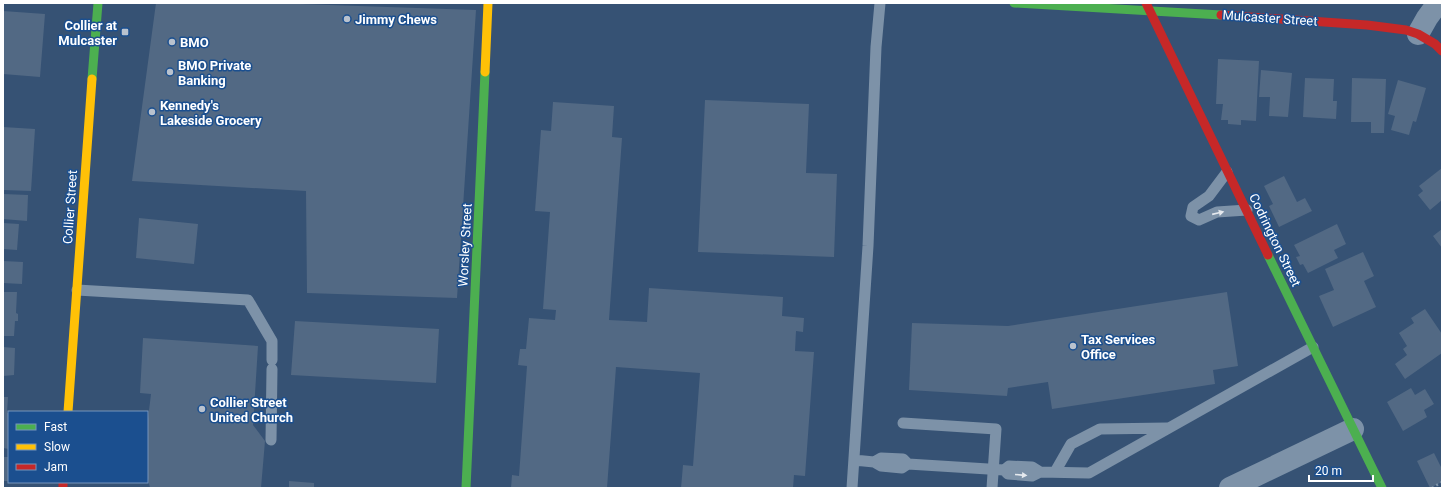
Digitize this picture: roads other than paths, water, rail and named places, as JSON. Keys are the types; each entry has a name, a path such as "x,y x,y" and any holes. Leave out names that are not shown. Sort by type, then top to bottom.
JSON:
{"street":[{"name":"Collier Street","path":"68,411 98,3"},
{"name":"Worsley Street","path":"466,488 488,3"},
{"name":"Mulcaster Street","path":"1014,3 1148,7 1367,25 1406,30 1418,34 1435,44 1442,51"},
{"path":"1418,34 1438,3"},
{"name":"Codrington Street","path":"1148,7 1312,347 1382,488"},
{"path":"1230,488 1353,429"}],"lane":[{"path":"852,488 868,246 876,47 880,3"},
{"path":"1227,172 1209,196 1192,207 1187,218 1198,220 1217,212 1247,210"},
{"path":"77,290 248,300 272,341 271,440"},
{"path":"854,460 874,462 881,466 902,468 908,464 999,469 1009,466 1032,467 1040,472 1089,473 1312,347"},
{"path":"903,423 996,430 999,469 992,488"},
{"path":"1055,472 1071,444 1100,429 1168,428"}],"place":[{"name":"Jimmy Chews","path":"347,19"},
{"name":"Collier at Mulcaster","path":"125,32"},
{"name":"BMO","path":"172,42"},
{"name":"BMO Private Banking","path":"170,72"},
{"name":"Kennedy's Lakeside Grocery","path":"152,112"},
{"name":"Tax Services Office","path":"1073,346"},
{"name":"Collier Street United Church","path":"202,409"}]}
